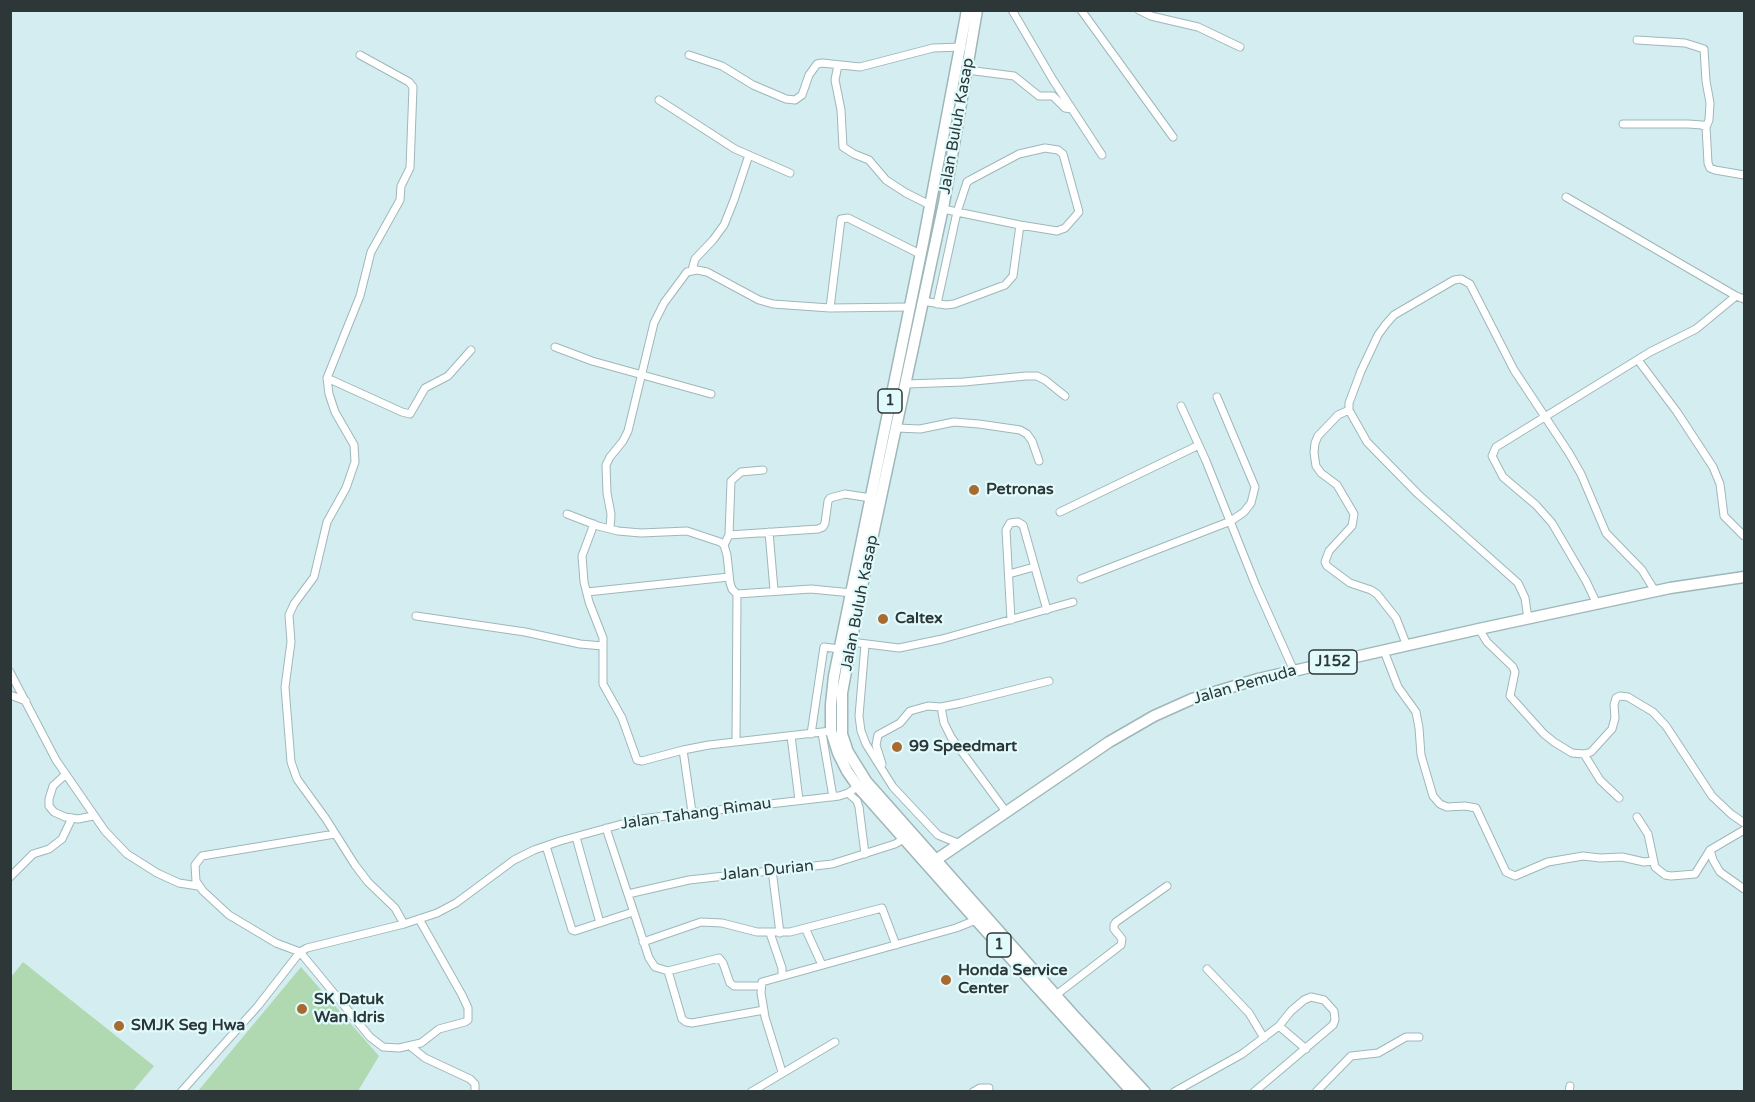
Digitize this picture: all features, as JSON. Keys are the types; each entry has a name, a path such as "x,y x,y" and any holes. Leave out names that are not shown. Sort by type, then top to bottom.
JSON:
{"main road":[{"name":"Jalan Buluh Kasap","path":"977,10 944,204 842,693 842,734 857,787 932,862 1145,1092"},
{"name":"Jalan Buluh Kasap","path":"964,13 962,47 840,649 827,732 857,787 904,839 932,862 976,920 1132,1092"},
{"path":"931,201 944,204"},
{"path":"926,225 933,222 939,227"},
{"name":"Jalan Pemuda","path":"932,862 1108,742 1174,706 1233,686 1479,629 1655,591 1744,578"}],"street":[{"path":"1012,10 1102,154"},
{"path":"1080,10 1173,137"},
{"path":"1139,10 1151,16 1198,27 1240,47"},
{"path":"1637,40 1685,43 1704,49 1710,104 1706,127 1708,163 1710,168 1715,170 1744,175"},
{"path":"689,55 722,66 753,85 791,100 799,99 814,66 822,63 860,67 933,48 962,47"},
{"path":"360,55 409,81 413,87 410,168 401,186 400,200 370,252 360,296 327,378 335,412 354,445 356,462 346,488 327,522 314,578 294,604 289,615 291,642 285,687 293,770 355,865 368,882 395,908 404,924"},
{"path":"838,65 835,80 841,110 843,147 869,160 886,180 906,193 931,201"},
{"path":"968,70 1014,76 1021,79 1039,96 1057,97 1065,108 1072,109"},
{"path":"659,100 735,149 790,173"},
{"path":"1623,124 1688,124 1706,127"},
{"path":"937,304 957,212 967,182 970,180 1026,152 1044,148 1061,151 1079,214 1061,230 1020,225 957,212 944,204"},
{"path":"692,270 695,259 724,225 748,155"},
{"path":"1566,197 1744,299"},
{"path":"830,308 841,219 848,218 920,254"},
{"path":"923,301 954,304 998,289 1010,281 1013,276 1020,225"},
{"path":"610,529 611,513 607,493 606,465 628,431 650,333 659,311 681,277 692,270 707,272 766,302 788,306 909,307"},
{"path":"1528,619 1525,598 1518,583 1418,494 1367,442 1348,410 1361,370 1386,324 1401,311 1444,285 1461,279 1470,284 1514,369 1581,474 1606,533 1642,570 1655,591"},
{"path":"1597,604 1552,523 1536,505 1509,484 1494,462 1492,456 1496,447 1666,343 1696,329 1736,296"},
{"path":"555,347 577,356 711,394"},
{"path":"327,378 410,414 424,388 448,376 471,350"},
{"path":"1638,360 1677,411 1713,467 1720,484 1724,516 1744,536"},
{"path":"906,384 1037,376 1065,396"},
{"path":"1081,579 1231,521 1244,512 1251,503 1254,487 1217,398"},
{"path":"1181,406 1294,671"},
{"path":"1348,410 1338,415 1318,436 1315,443 1316,466 1321,473 1337,485 1353,514 1352,526 1329,551 1325,562 1350,584 1377,594 1396,618 1407,646"},
{"path":"897,428 920,429 954,422 1020,430 1032,441 1039,461"},
{"path":"1060,512 1199,445"},
{"path":"724,545 729,535 731,480 741,472 763,470"},
{"path":"729,535 818,529 823,527 828,501 835,495 845,494 871,498"},
{"path":"567,514 629,533 687,531 724,545 732,589 737,594 736,742"},
{"path":"1011,620 1006,530 1010,523 1018,522 1023,525 1047,610"},
{"path":"594,524 582,556 587,592 600,628 603,646 603,684 626,726 636,759 642,761 683,750 736,742 827,732 832,797"},
{"path":"770,532 774,590"},
{"path":"1009,574 1034,567"},
{"path":"587,592 729,577"},
{"path":"737,594 811,589 852,593"},
{"path":"852,642 899,648 1073,602"},
{"path":"416,616 603,646"},
{"path":"1479,629 1486,642 1513,667 1515,677 1510,694 1513,700 1554,742 1572,753 1591,752 1612,729 1616,698 1623,695 1628,697 1640,703 1659,719 1712,796 1744,823"},
{"path":"865,645 859,716 866,744 893,788 938,835 960,844"},
{"path":"811,734 824,647 840,649"},
{"path":"1384,651 1398,687 1416,712 1421,755 1433,796 1440,804 1447,807 1476,808 1506,872 1515,876 1548,862 1583,856 1653,861"},
{"path":"10,672 66,774 105,831 127,854 157,873 179,883 198,886"},
{"path":"884,771 876,745 878,735 900,723 910,711 928,706 941,707 1049,681"},
{"path":"10,695 26,702"},
{"path":"941,707 944,723 951,737 1007,813"},
{"path":"791,736 799,800"},
{"path":"683,750 692,812"},
{"path":"1584,754 1600,780 1618,798"},
{"path":"66,774 53,786 49,806 54,812 72,818 93,816"},
{"path":"857,787 856,801 859,807 864,854"},
{"name":"Jalan Tahang Rimau","path":"300,952 314,945 419,919 456,903 506,865 546,846 606,828 640,819 832,797 857,787"},
{"path":"1637,817 1649,839 1657,870 1665,875 1690,876 1698,870 1710,850 1744,830"},
{"path":"10,877 33,854 54,847 69,829 72,818"},
{"path":"606,828 643,942 655,967 668,971 718,958 723,963 730,983 734,986 761,986"},
{"path":"335,834 202,856 195,865 194,872 198,886 229,915 276,943 300,952 378,1045 390,1048 421,1043 439,1029 465,1022 469,1015 454,979 419,919"},
{"path":"576,837 600,923"},
{"name":"Jalan Durian","path":"628,894 689,880 828,865 904,839"},
{"path":"546,846 570,927 575,931 633,912"},
{"path":"1710,850 1720,872 1744,889"},
{"path":"772,870 780,933"},
{"path":"1056,995 1121,945 1122,939 1114,929 1116,921 1167,886"},
{"path":"643,942 701,922 722,923 757,932 780,933 806,930 882,908 896,945"},
{"path":"782,1072 764,1010 761,986 766,980 956,928 976,920"},
{"path":"806,930 822,965"},
{"path":"770,933 782,968 782,975"},
{"path":"182,1092 258,1006 300,952"},
{"path":"1207,969 1249,1013 1264,1038"},
{"path":"668,971 682,1019 686,1022 703,1022 764,1010"},
{"path":"1174,1092 1224,1065 1264,1038 1304,1000 1311,997 1323,1000 1334,1011 1333,1025 1254,1092"},
{"path":"1279,1026 1306,1049"},
{"path":"1316,1092 1351,1056 1378,1053 1406,1037 1419,1037"},
{"path":"751,1092 835,1042"},
{"path":"410,1046 425,1058 470,1079 476,1084 475,1092"},
{"path":"973,1092 980,1088 989,1088"}],"green space":[{"path":"23,962 154,1066 133,1091 11,1091 11,977"},
{"name":"SK Datuk Wan Idris","path":"301,967 379,1056 358,1091 198,1091"}],"place":[{"name":"Petronas","path":"974,490"},
{"name":"Caltex","path":"883,619"},
{"name":"99 Speedmart","path":"897,747"},
{"name":"Honda Service Center","path":"946,980"},
{"name":"SK Datuk Wan Idris","path":"302,1009"},
{"name":"SMJK Seg Hwa","path":"119,1026"}]}
